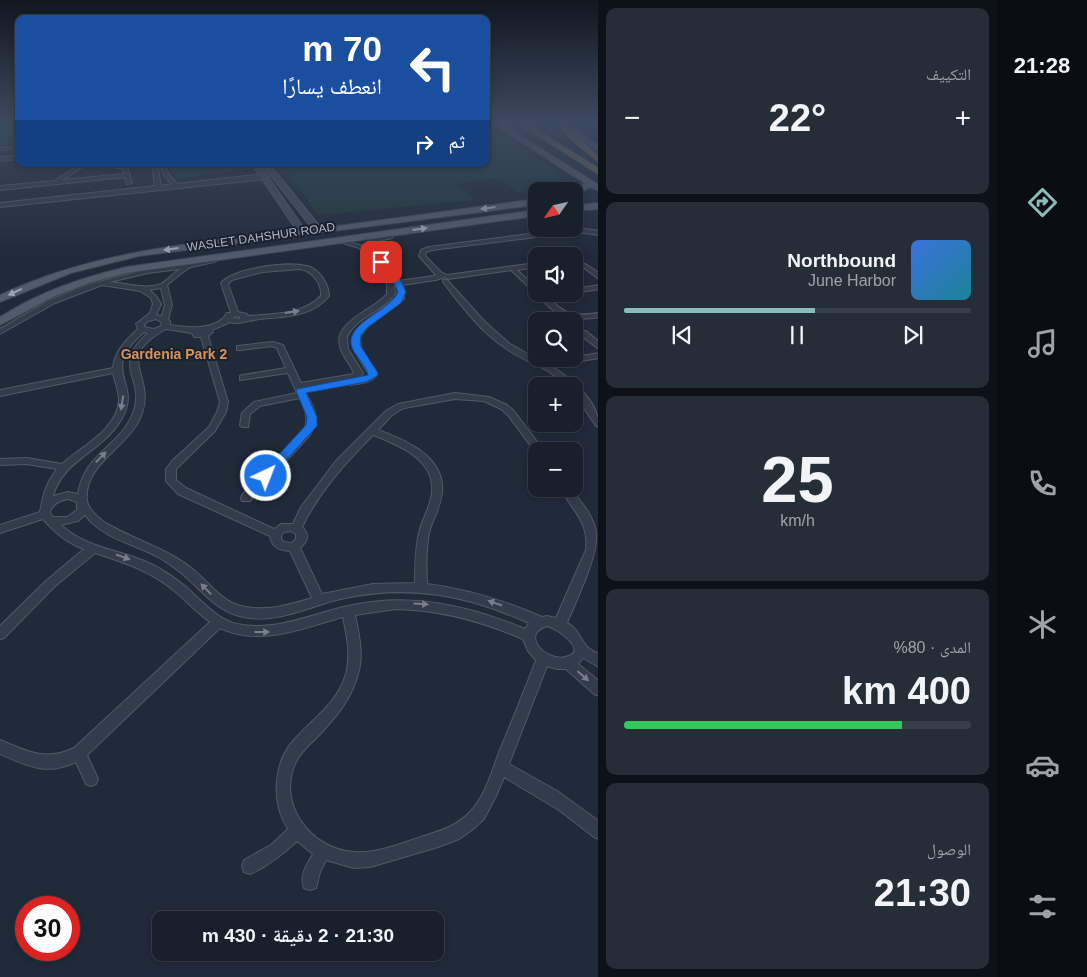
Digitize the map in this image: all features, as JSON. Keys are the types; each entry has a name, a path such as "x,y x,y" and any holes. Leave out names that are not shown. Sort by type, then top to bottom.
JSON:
{"main road":[{"path":"566,168 598,189"},
{"path":"583,189 588,182"},
{"name":"WASLET DAHSHUR ROAD","path":"0,299 60,274 114,259 171,249 528,203"},
{"path":"583,207 598,206"},
{"name":"WASLET DAHSHUR ROAD","path":"0,322 40,299 91,279 145,266 528,214"}],"street":[{"path":"54,183 78,168"},
{"path":"124,168 129,183"},
{"path":"155,168 158,186"},
{"path":"163,168 166,175 175,184"},
{"path":"0,205 265,171"},
{"path":"265,171 296,201 318,230"},
{"path":"265,171 302,232"},
{"path":"0,188 127,175"},
{"path":"0,201 158,186"},
{"path":"283,203 296,201"},
{"path":"528,357 499,340 422,256 422,253 425,250 577,230 598,233"},
{"path":"364,246 372,241 390,237 393,232"},
{"path":"328,384 366,380 373,376 358,350 355,340 359,330 401,297 401,288 394,284 364,246 338,240"},
{"path":"0,332 37,308 94,284 137,273 212,261 226,254"},
{"path":"143,290 164,284 178,272 194,265"},
{"path":"394,284 528,266"},
{"path":"583,266 598,277"},
{"path":"301,267 314,273 325,287 325,296 312,307 296,312 244,319 237,322 232,317 224,283 235,275 301,267"},
{"path":"512,268 528,283"},
{"path":"94,284 122,285 143,290 153,296 157,304 153,314 140,324 143,329"},
{"path":"47,514 60,523 70,521 80,515 85,479 91,468 127,432 138,413 141,396 132,369 132,361 139,345 165,323 169,305 164,292 164,284"},
{"path":"245,425 246,413 257,404 355,378 359,375 344,346 343,336 350,326 388,299 394,284"},
{"path":"583,290 598,287"},
{"path":"549,302 560,312"},
{"path":"375,309 384,312"},
{"path":"583,318 598,315"},
{"path":"149,318 157,317 165,323 202,332 232,317"},
{"path":"143,329 155,331"},
{"path":"143,329 127,344 118,361 124,399 117,420 98,442 62,467 50,486 47,514 66,537 92,549 125,557 156,572 171,582 218,622 253,632 272,632 372,606 421,604 475,614 528,636"},
{"path":"202,332 224,402 223,410 216,425 210,432 175,463 170,475 171,481 182,491 275,534"},
{"path":"583,332 598,347"},
{"path":"240,348 276,344 280,347 312,417 309,430 246,498"},
{"path":"583,358 598,355"},
{"path":"548,367 562,377"},
{"path":"0,393 118,370"},
{"path":"243,378 292,370"},
{"path":"481,398 489,389"},
{"path":"296,528 304,510 339,463 389,413 401,406 455,396 481,398 495,403 510,413 532,442"},
{"path":"583,399 598,424"},
{"path":"372,431 405,445 418,454 428,464 435,477 437,490 435,503 429,517 422,547 421,586"},
{"path":"0,462 27,461 62,467"},
{"path":"0,529 47,514 54,500 64,496 75,496 99,525 172,560 223,604 238,610 254,614 271,614 369,588 421,586 480,598 540,622 560,624 576,637 579,648 574,660 560,664 543,659 532,648 528,636 532,627 540,622"},
{"path":"560,624 591,550 593,540 588,520 572,497"},
{"path":"281,528 296,528 302,534 302,538 294,547 281,546 276,541 275,534 281,528"},
{"path":"294,547 319,600"},
{"path":"0,634 50,584 92,549"},
{"path":"348,611 356,655 351,676 342,696 329,716 298,746 289,762 284,782 284,802 292,822 298,830 305,839 323,851 343,859 364,860 444,837 460,830 474,819 484,806 501,768 543,659"},
{"path":"0,747 40,762 53,763 66,760 79,753 218,622"},
{"path":"579,648 598,662"},
{"path":"568,663 598,690"},
{"path":"79,753 91,779"},
{"path":"501,768 577,812 598,832"},
{"path":"250,866 276,850 298,830"},
{"path":"310,882 312,870 323,851"}],"green space":[{"path":"169,168 252,169 177,179"},
{"path":"277,168 550,168 557,172 560,182 528,182 528,194 517,191 501,180 481,179 456,184 475,200 318,215 289,174 283,175"}],"district":[{"name":"Gardenia Park 2","path":"174,354"}],"route":[{"path":"266,476 306,434 311,426 311,413 301,391 366,380 373,376 358,350 355,340 356,335 364,326 398,302 402,292 398,283 381,262"}]}
